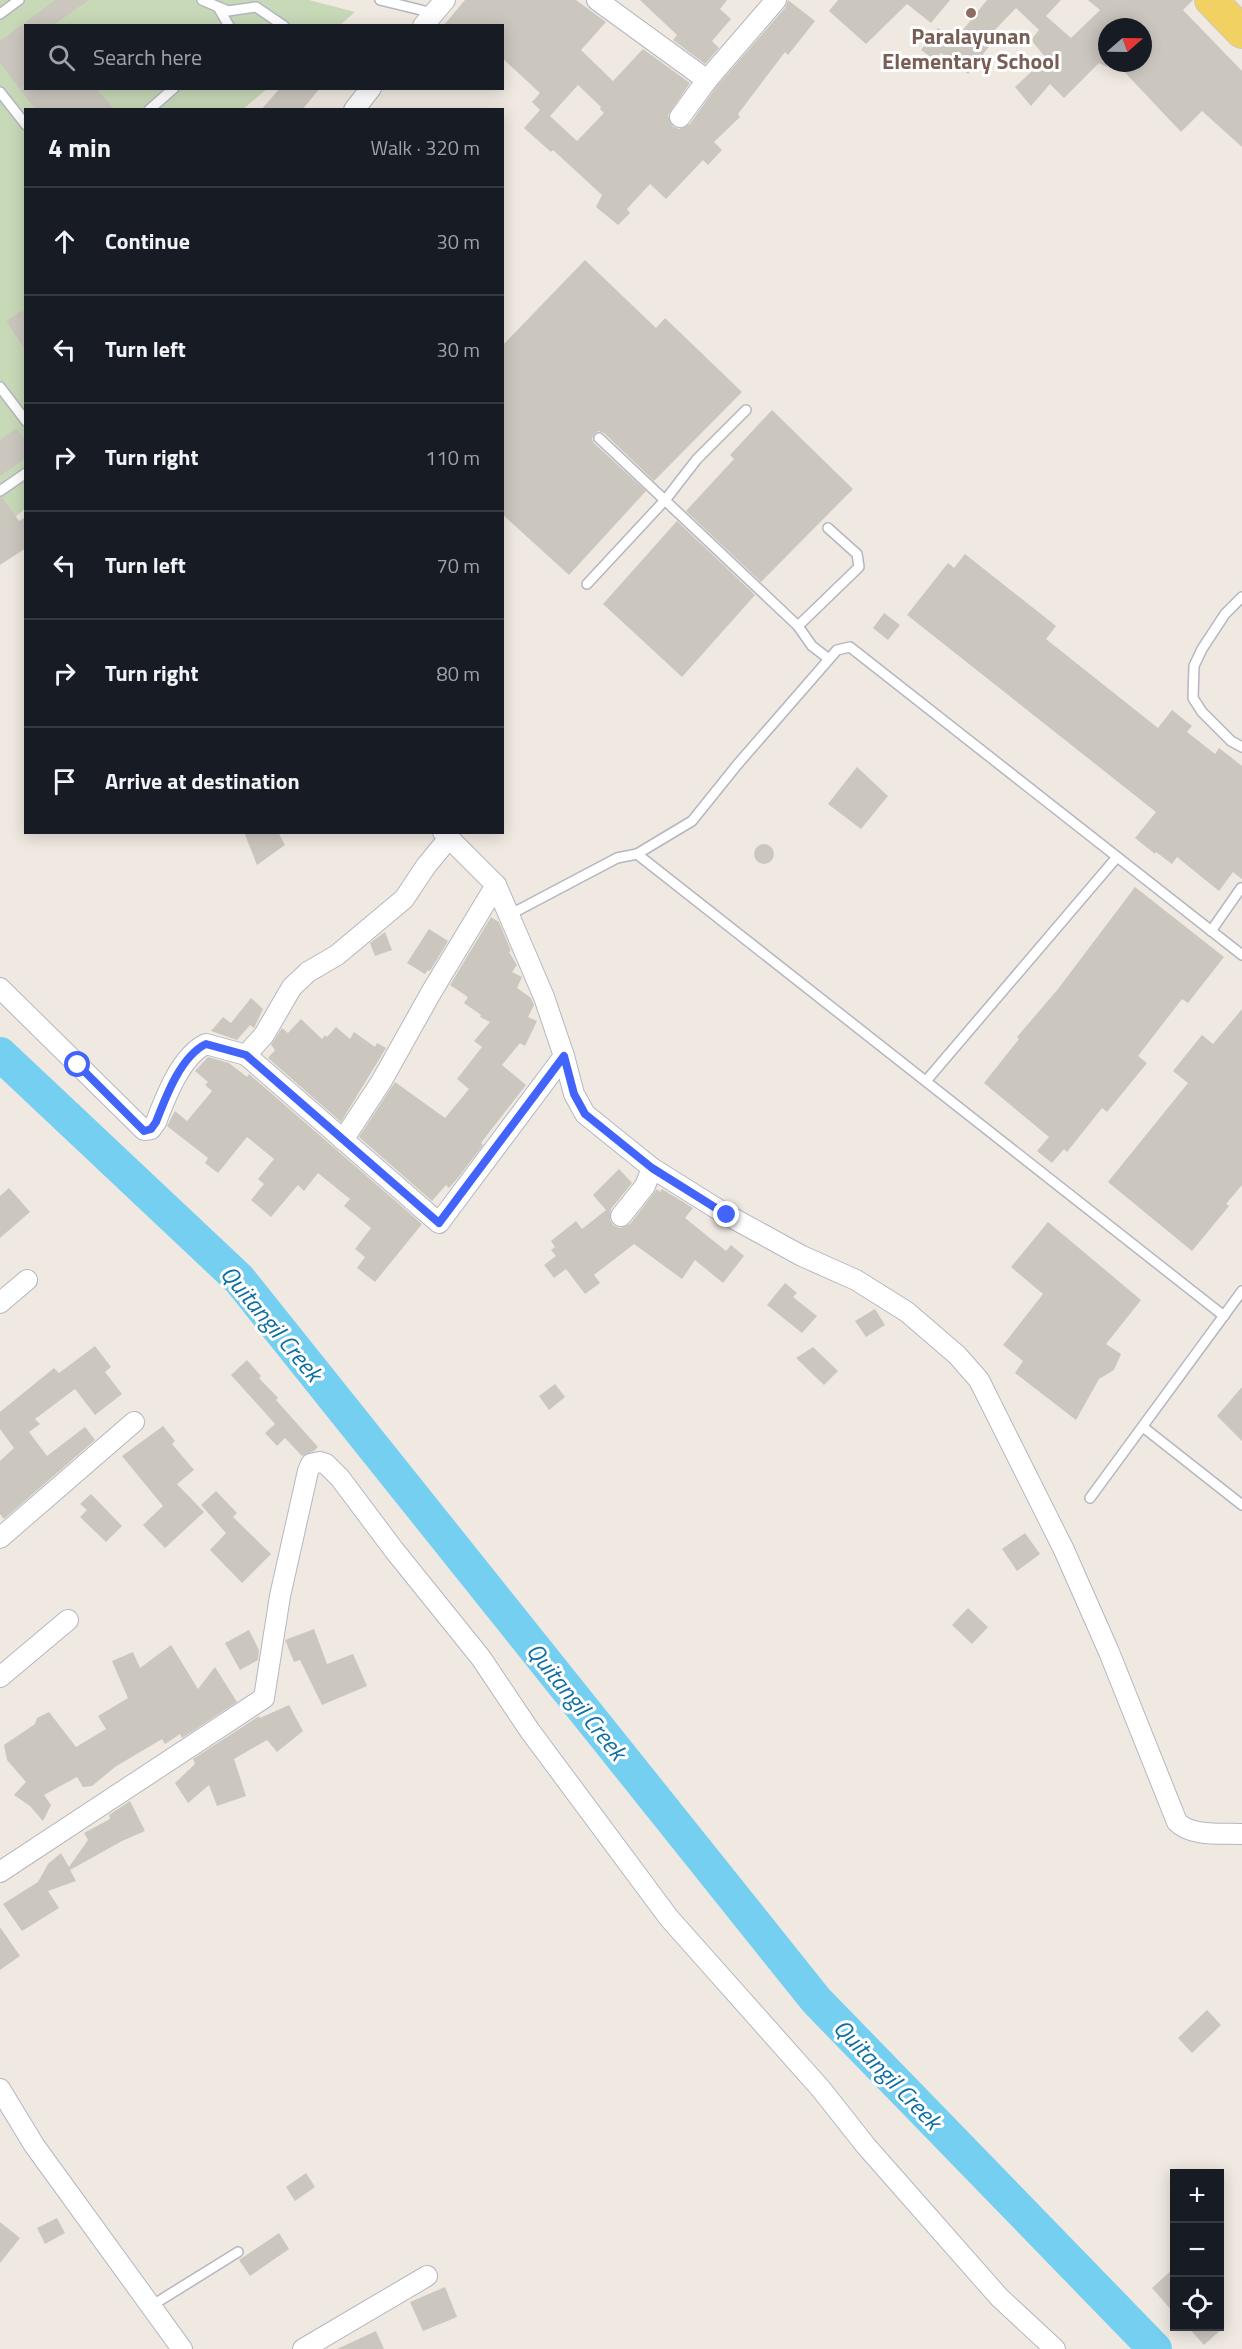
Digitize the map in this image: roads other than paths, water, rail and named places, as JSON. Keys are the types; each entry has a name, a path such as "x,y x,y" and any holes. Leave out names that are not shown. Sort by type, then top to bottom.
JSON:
{"main road":[{"path":"1211,0 1242,32"}],"street":[{"path":"597,0 707,80"},
{"path":"680,117 707,80 776,0"},
{"path":"246,1055 264,1035 292,987 308,972 337,955 404,899 446,835 496,885 511,915 544,997 574,1094 585,1114 652,1168 727,1215 792,1251 856,1280 907,1312 957,1355 979,1380 1064,1550 1109,1652 1177,1822 1182,1827 1204,1833 1242,1834"},
{"path":"343,1140 381,1082 432,991 496,885"},
{"path":"0,988 144,1131 151,1129 156,1122 182,1068 197,1048 206,1044 246,1055 439,1223 564,1056"},
{"path":"621,1216 645,1186 652,1168"},
{"path":"0,1304 27,1280"},
{"path":"0,1538 134,1422"},
{"path":"0,1872 264,1698 280,1596 308,1471 311,1464 320,1462 326,1464 340,1478 394,1550 481,1658 530,1731 669,1918 790,2053 866,2145 999,2297 1055,2349"},
{"path":"0,1677 68,1620"},
{"path":"0,2089 34,2145 182,2349"},
{"path":"303,2349 427,2276"}],"lane":[{"path":"0,14 19,0"},
{"path":"202,0 228,11 256,7 281,24"},
{"path":"380,0 434,13"},
{"path":"218,7 228,24"},
{"path":"151,108 172,90"},
{"path":"0,92 24,122"},
{"path":"0,387 24,418"},
{"path":"586,584 666,500 697,459 746,410"},
{"path":"599,438 798,626 812,646 829,659"},
{"path":"0,492 24,474"},
{"path":"798,626 859,567 857,554 828,528"},
{"path":"1242,597 1225,614 1202,649 1194,666 1192,698 1202,712 1231,741 1242,747"},
{"path":"511,915 617,858 637,854 692,821 837,650 850,646 1242,955"},
{"path":"637,854 1224,1316"},
{"path":"926,1081 1117,856"},
{"path":"1211,931 1241,888"},
{"path":"1090,1498 1242,1291"},
{"path":"1143,1427 1242,1505"},
{"path":"151,2306 238,2252"}],"waterway":[{"name":"Quitangil Creek","path":"0,1054 239,1279 816,2000 1155,2349"}],"place":[{"name":"Paralayunan Elementary School","path":"971,13"}]}
